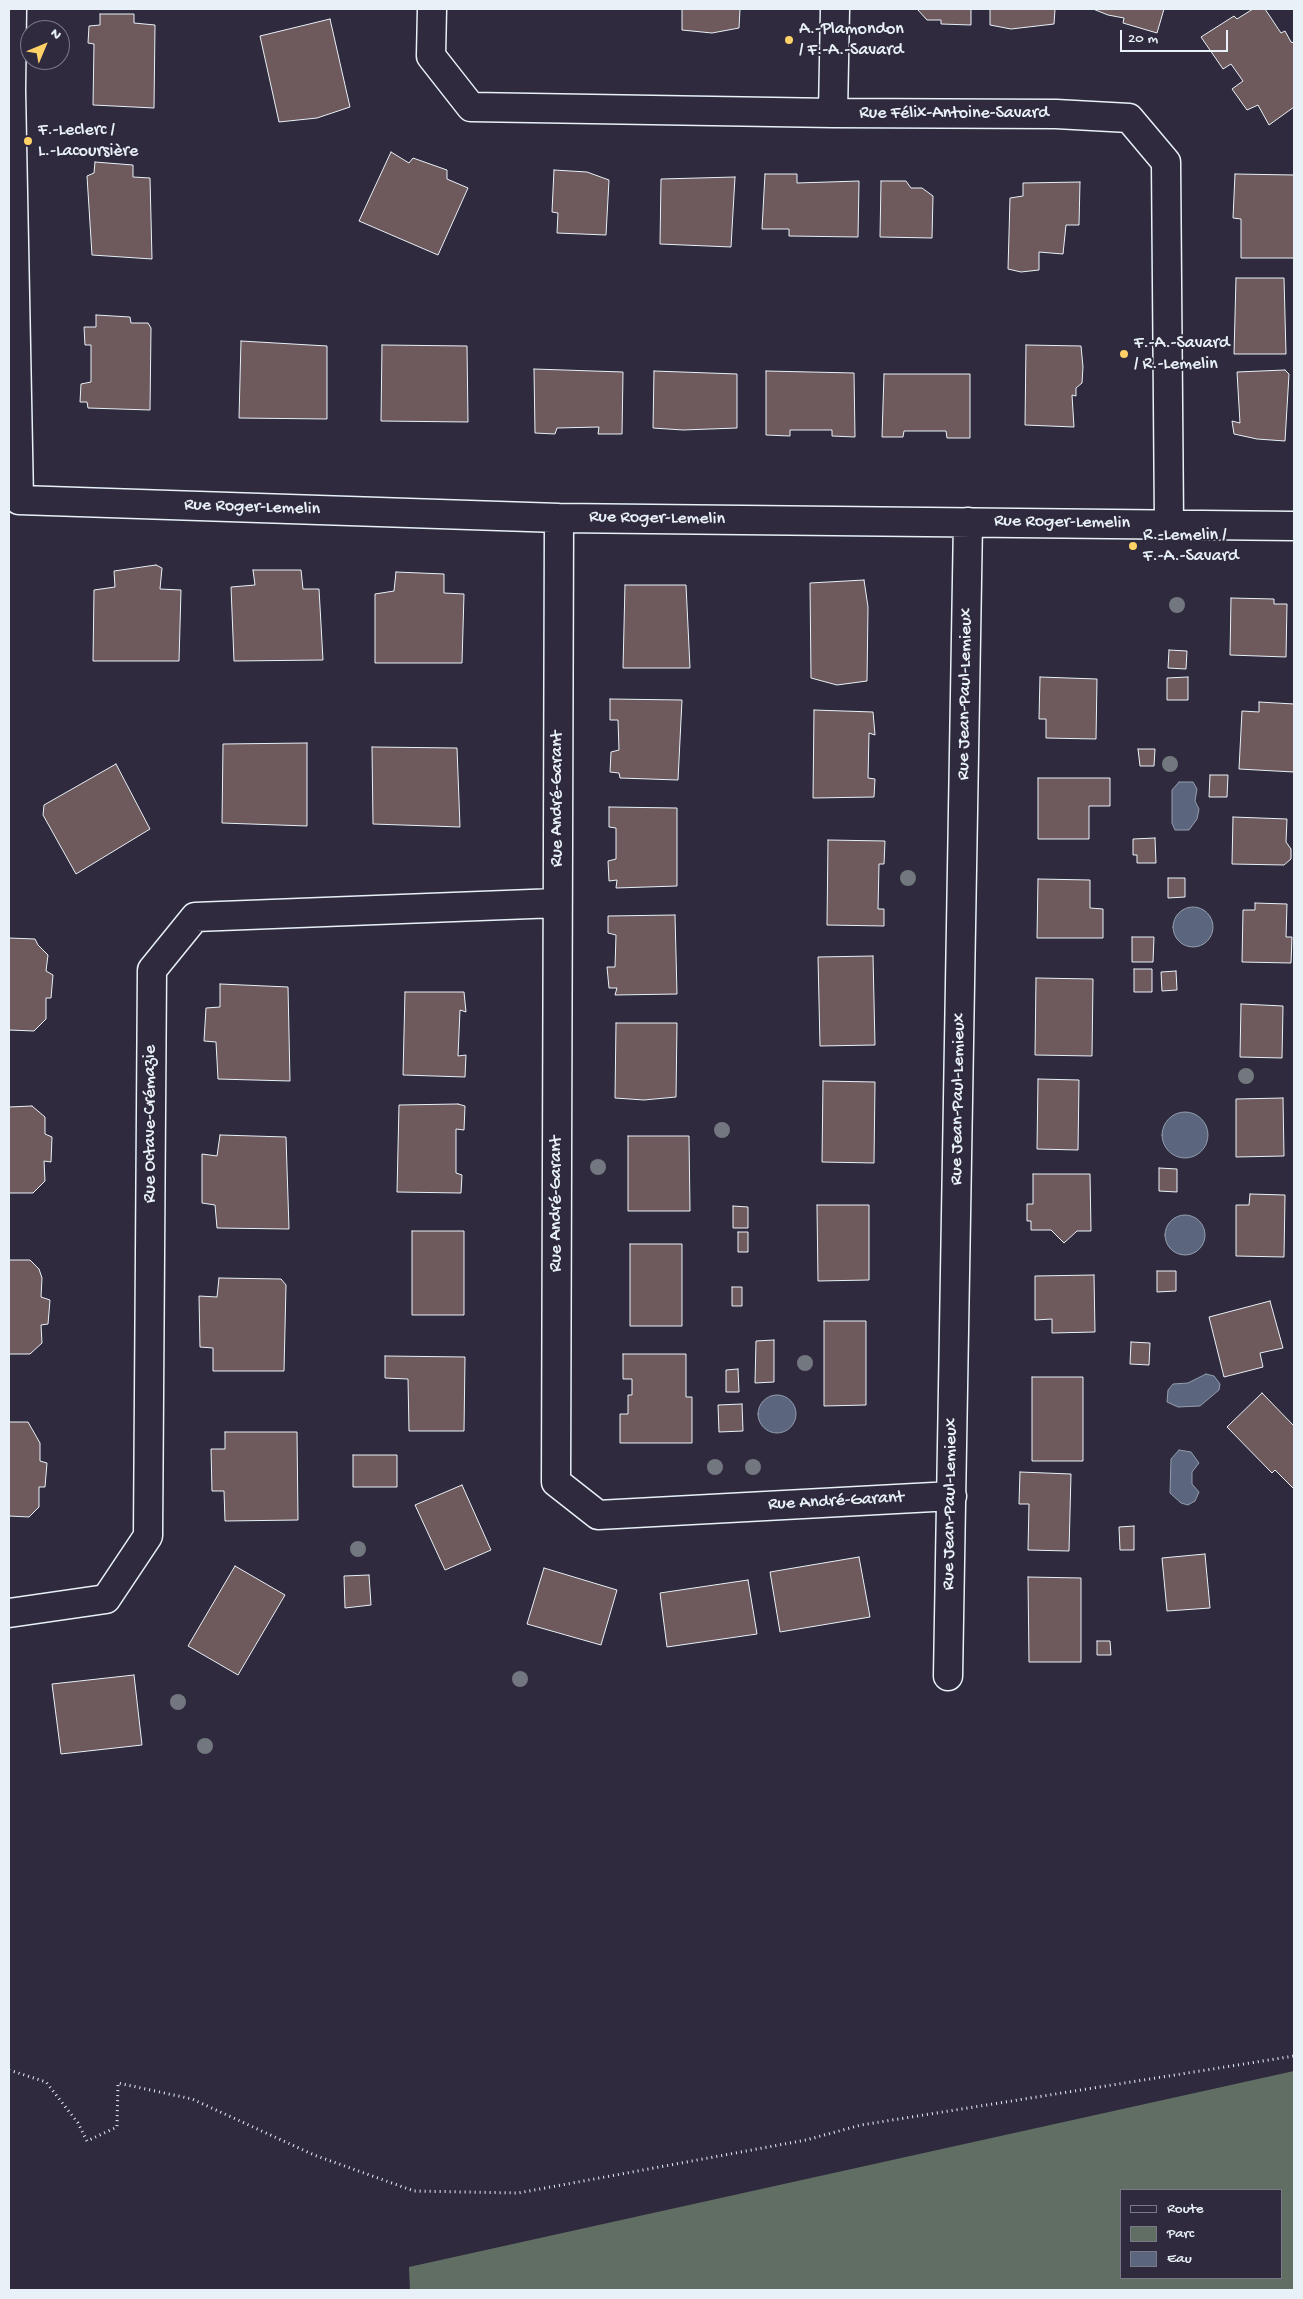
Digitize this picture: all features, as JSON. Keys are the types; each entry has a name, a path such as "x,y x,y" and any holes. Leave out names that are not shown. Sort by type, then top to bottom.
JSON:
{"street":[{"path":"12,9 10,90 14,497"},
{"name":"Rue Félix-Antoine-Savard","path":"432,9 431,56 471,107 833,114 1056,114 1130,118 1166,162 1169,524"},
{"path":"833,114 835,9"},
{"name":"Rue Roger-Lemelin","path":"14,497 559,518 1294,526"},
{"name":"Rue André-Garant","path":"559,518 556,1482 598,1515 952,1496"},
{"name":"Rue Jean-Paul-Lemieux","path":"948,1676 968,522"},
{"name":"Rue Octave-Crémazie","path":"9,1613 106,1598 148,1536 152,970 195,917 558,903"}],"path":[{"path":"9,2070 46,2082 78,2123 87,2142 117,2127 118,2083 192,2100 314,2155 414,2191 518,2193 806,2140 861,2125 1294,2056"}],"green space":[{"path":"1294,2071 1294,2290 410,2290 409,2267"}],"water":[{"path":"1179,782 1193,782 1197,789 1195,801 1199,809 1197,819 1189,830 1175,830 1172,823 1172,790"},
{"path":"1197,907 1204,910 1210,916 1213,927 1212,935 1204,944 1197,947 1189,947 1182,944 1174,935 1173,923 1176,916 1185,908"},
{"path":"1185,1112 1198,1116 1204,1122 1208,1135 1204,1148 1198,1154 1185,1158 1172,1154 1166,1148 1162,1135 1166,1122 1172,1116"},
{"path":"1189,1215 1196,1218 1202,1224 1205,1235 1204,1243 1196,1252 1189,1255 1181,1255 1174,1252 1166,1243 1165,1231 1168,1224 1177,1216"},
{"path":"1206,1374 1214,1376 1220,1384 1219,1390 1200,1406 1178,1407 1167,1402 1168,1390 1173,1384 1188,1383"},
{"path":"777,1395 791,1400 796,1414 791,1428 777,1433 763,1428 758,1414 763,1400"},
{"path":"1179,1450 1191,1452 1199,1463 1192,1472 1192,1484 1199,1492 1195,1501 1188,1505 1181,1503 1170,1493 1171,1459"}],"building":[{"path":"682,9 740,9 739,28 712,33 682,30"},
{"path":"917,9 971,9 971,25 941,24 941,20 927,20"},
{"path":"990,9 1055,9 1054,24 1011,29 990,25"},
{"path":"1093,9 1164,9 1157,33 1123,23 1124,18 1108,15"},
{"path":"1253,9 1265,9 1281,33 1285,31 1291,42 1294,43 1294,107 1269,125 1258,105 1247,110 1232,89 1243,81 1231,64 1223,69 1201,37 1234,16 1237,19"},
{"path":"100,14 134,14 134,23 155,25 154,108 93,105 94,44 88,43 89,26 100,25"},
{"path":"330,19 350,107 317,118 279,122 260,36"},
{"path":"391,152 409,163 413,158 447,170 447,179 468,188 438,255 359,221"},
{"path":"95,162 133,165 133,177 150,178 152,259 92,255 87,176 94,173"},
{"path":"554,170 587,172 609,180 606,235 557,233 558,213 552,212"},
{"path":"765,174 797,174 797,183 859,181 858,237 789,236 789,229 762,229"},
{"path":"1235,174 1294,175 1294,258 1241,258 1241,219 1233,218"},
{"path":"735,177 731,247 660,244 661,179"},
{"path":"881,181 906,181 911,188 922,188 933,196 932,238 880,237"},
{"path":"1080,182 1079,225 1066,225 1063,254 1039,252 1039,270 1021,272 1008,269 1010,198 1023,196 1023,183"},
{"path":"1236,278 1284,278 1286,354 1234,354"},
{"path":"96,315 130,317 131,323 148,323 151,328 150,410 88,408 87,402 80,402 81,384 91,382 91,345 85,345 84,327 96,327"},
{"path":"241,341 327,346 327,419 239,418"},
{"path":"382,345 467,346 468,422 381,421"},
{"path":"1026,345 1081,346 1082,383 1076,388 1076,396 1072,395 1074,427 1025,425"},
{"path":"534,369 623,372 622,434 598,434 599,427 557,428 555,434 535,433"},
{"path":"1285,370 1289,374 1285,441 1257,439 1234,434 1232,421 1240,423 1237,372"},
{"path":"654,371 737,374 737,428 683,430 653,428"},
{"path":"766,371 854,373 855,437 832,436 832,430 790,430 790,436 766,435"},
{"path":"884,374 970,374 970,438 947,438 946,431 904,431 903,437 882,437"},
{"path":"156,565 162,568 160,589 181,590 179,661 93,661 94,590 115,587 114,571"},
{"path":"253,570 301,570 303,589 319,589 323,660 234,661 231,587 255,585"},
{"path":"396,572 444,574 444,593 464,594 462,663 375,663 375,594 394,591"},
{"path":"864,580 868,607 867,681 837,685 811,678 810,583"},
{"path":"625,585 686,585 690,668 623,668"},
{"path":"1231,598 1274,599 1274,604 1287,604 1286,657 1230,655"},
{"path":"1169,650 1187,651 1186,669 1168,668"},
{"path":"1040,677 1097,679 1096,739 1046,738 1046,719 1039,719"},
{"path":"1188,677 1188,700 1167,700 1167,678"},
{"path":"610,699 682,700 678,780 620,778 619,773 610,772 611,752 619,750 618,720 610,720"},
{"path":"1259,702 1294,704 1294,772 1239,769 1242,711 1259,712"},
{"path":"814,710 873,712 875,735 869,733 868,778 875,779 874,797 813,798"},
{"path":"307,743 307,826 222,823 223,744"},
{"path":"372,747 457,748 460,827 373,824"},
{"path":"1138,749 1155,749 1154,766 1140,766"},
{"path":"116,764 150,829 76,874 43,815 44,805"},
{"path":"1210,775 1228,775 1227,797 1209,797"},
{"path":"1038,778 1110,778 1110,806 1089,806 1089,839 1038,839"},
{"path":"609,807 677,808 677,886 616,888 617,880 609,881 608,861 616,859 616,828 609,827"},
{"path":"1233,817 1287,819 1286,842 1291,849 1291,859 1284,865 1232,864"},
{"path":"1155,838 1156,863 1137,863 1137,855 1133,855 1133,839"},
{"path":"828,840 885,841 884,864 879,864 878,909 884,909 884,926 827,925"},
{"path":"1168,878 1185,878 1185,897 1168,898"},
{"path":"1038,879 1090,880 1090,908 1103,909 1103,938 1037,938"},
{"path":"1255,903 1287,904 1286,937 1292,937 1291,963 1242,962 1243,910 1255,910"},
{"path":"675,915 677,994 615,995 617,988 609,988 607,967 615,967 616,935 608,933 608,916"},
{"path":"1132,937 1154,937 1153,962 1132,962"},
{"path":"9,938 35,939 48,955 46,971 53,975 51,998 46,998 46,1019 34,1031 9,1030"},
{"path":"873,956 875,1045 820,1046 818,957"},
{"path":"1134,969 1152,969 1152,992 1134,992"},
{"path":"1176,971 1177,990 1162,991 1161,972"},
{"path":"1036,978 1093,979 1092,1056 1035,1055"},
{"path":"220,984 288,987 290,1081 218,1079 216,1042 204,1041 206,1008 220,1007"},
{"path":"405,992 464,992 466,1012 460,1010 458,1056 466,1055 465,1077 403,1075"},
{"path":"1241,1004 1283,1006 1282,1058 1240,1057"},
{"path":"616,1023 677,1023 676,1097 644,1100 615,1098"},
{"path":"1038,1079 1079,1080 1078,1150 1037,1149"},
{"path":"823,1081 875,1082 874,1163 822,1162"},
{"path":"1283,1098 1284,1156 1236,1157 1236,1099"},
{"path":"458,1104 465,1106 464,1130 456,1129 456,1173 462,1175 461,1193 397,1192 399,1105"},
{"path":"32,1106 45,1117 45,1134 52,1137 51,1162 44,1161 45,1181 33,1193 9,1193 9,1107"},
{"path":"220,1135 286,1137 289,1229 217,1228 215,1205 202,1203 202,1154 217,1156"},
{"path":"628,1136 689,1136 690,1211 628,1211"},
{"path":"1159,1168 1177,1169 1177,1192 1159,1191"},
{"path":"1033,1174 1090,1174 1091,1231 1077,1231 1064,1243 1051,1230 1031,1230 1031,1221 1027,1221 1027,1204 1033,1204"},
{"path":"1250,1194 1285,1195 1284,1257 1236,1256 1236,1205 1249,1205"},
{"path":"817,1205 869,1205 869,1280 818,1281"},
{"path":"733,1206 748,1207 748,1228 733,1228"},
{"path":"412,1231 464,1231 464,1315 412,1315"},
{"path":"738,1232 748,1232 748,1252 738,1252"},
{"path":"630,1244 682,1244 682,1326 630,1326"},
{"path":"9,1260 30,1260 39,1269 42,1278 41,1297 50,1300 48,1324 41,1325 42,1343 30,1354 9,1354"},
{"path":"1157,1271 1176,1271 1176,1291 1157,1292"},
{"path":"1094,1275 1095,1332 1052,1333 1052,1319 1035,1320 1035,1276"},
{"path":"219,1278 281,1279 286,1285 284,1371 213,1371 213,1348 200,1347 199,1296 217,1297"},
{"path":"732,1287 742,1287 742,1306 732,1306"},
{"path":"1270,1301 1283,1348 1260,1353 1263,1367 1224,1377 1209,1317"},
{"path":"824,1321 866,1321 866,1405 824,1406"},
{"path":"774,1340 774,1382 755,1383 756,1341"},
{"path":"1131,1342 1150,1343 1149,1365 1130,1364"},
{"path":"623,1354 686,1354 686,1397 692,1397 692,1443 620,1443 620,1414 628,1414 628,1395 632,1395 632,1379 623,1379"},
{"path":"385,1356 465,1357 464,1431 409,1431 408,1379 385,1378"},
{"path":"738,1369 739,1392 726,1392 726,1370"},
{"path":"1032,1377 1083,1377 1083,1461 1032,1461"},
{"path":"1262,1393 1294,1426 1294,1489 1275,1470 1272,1473 1227,1427"},
{"path":"742,1404 743,1431 719,1432 718,1405"},
{"path":"9,1422 28,1422 40,1443 40,1461 47,1463 45,1487 39,1487 39,1507 29,1517 9,1516"},
{"path":"225,1432 297,1432 298,1520 225,1521 224,1491 212,1491 211,1449 225,1449"},
{"path":"353,1455 397,1455 397,1487 353,1487"},
{"path":"1020,1472 1071,1474 1069,1551 1028,1550 1029,1504 1019,1504"},
{"path":"462,1485 491,1550 445,1570 415,1505"},
{"path":"1134,1526 1134,1550 1120,1550 1119,1527"},
{"path":"1205,1554 1210,1608 1167,1611 1162,1558"},
{"path":"859,1557 870,1617 780,1632 770,1572"},
{"path":"235,1566 285,1595 238,1675 188,1646"},
{"path":"544,1568 617,1590 601,1645 527,1624"},
{"path":"369,1575 371,1605 345,1608 344,1576"},
{"path":"1028,1577 1081,1578 1081,1662 1029,1662"},
{"path":"748,1580 757,1634 667,1647 660,1593"},
{"path":"1097,1641 1110,1641 1111,1655 1097,1655"},
{"path":"134,1675 142,1745 61,1754 52,1684"}],"place":[{"name":"A.-Plamondon / F.-A.-Savard","path":"789,40"},
{"name":"F.-Leclerc / L.-Lacoursière","path":"28,141"},
{"name":"F.-A.-Savard / R.-Lemelin","path":"1124,354"},
{"name":"R.-Lemelin / F.-A.-Savard","path":"1133,546"}]}
